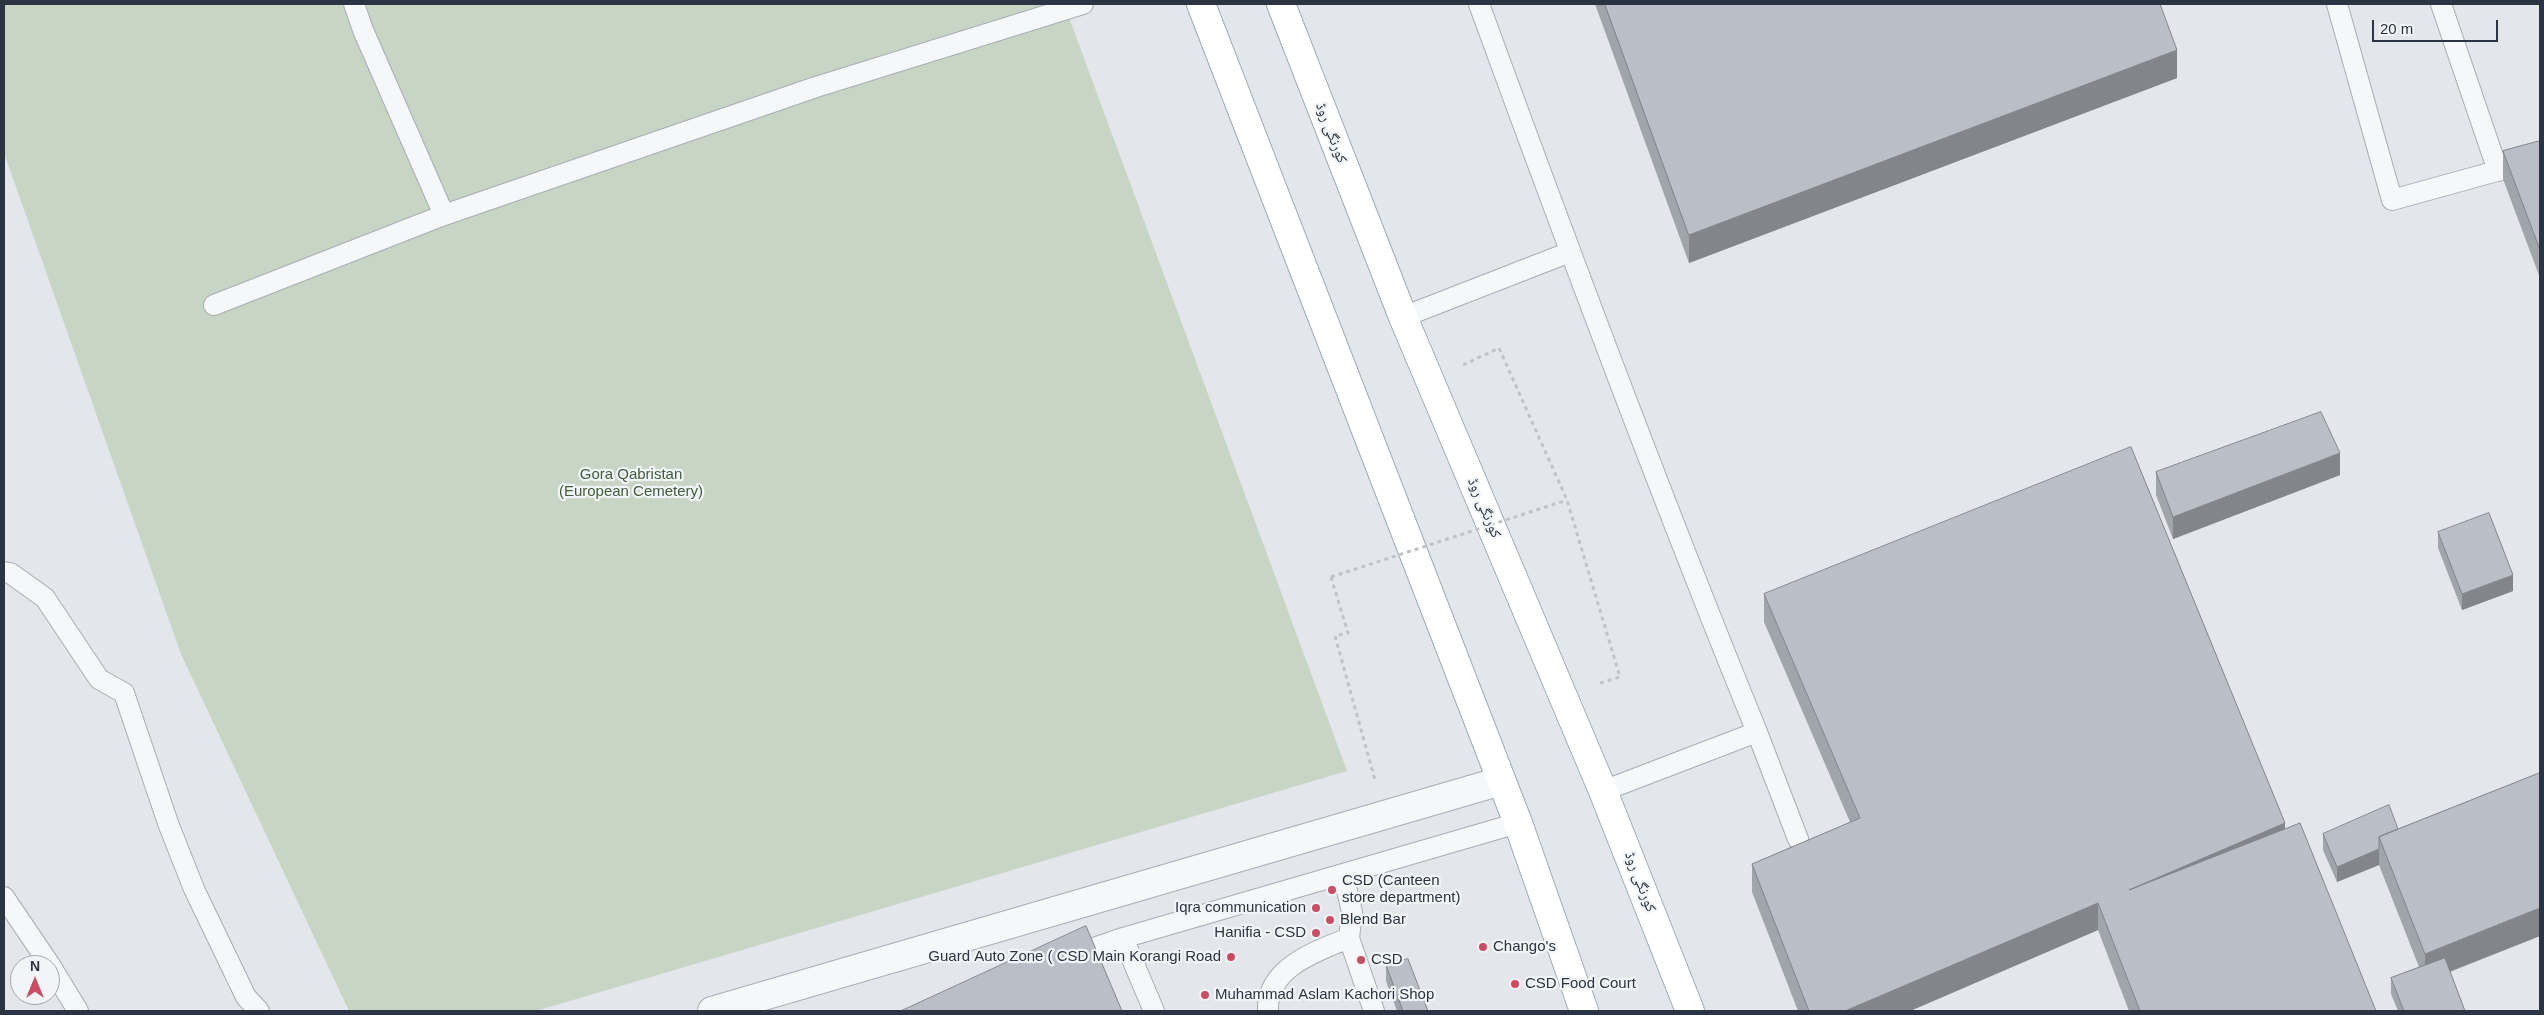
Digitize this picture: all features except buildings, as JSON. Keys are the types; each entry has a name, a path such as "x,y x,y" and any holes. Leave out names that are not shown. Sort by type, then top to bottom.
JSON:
{"main road":[{"path":"1201,4 1518,823 1584,1011"},
{"name":"کورنگی روڈ","path":"1281,4 1403,317 1603,791 1690,1011"}],"street":[{"path":"712,1011 1501,781"}],"lane":[{"path":"354,4 444,216"},
{"path":"214,304 444,216 816,87 1083,4"},
{"path":"1479,4 1570,252 1706,608 1757,732 1798,839"},
{"path":"2337,4 2392,200 2540,159"},
{"path":"2441,4 2498,171"},
{"path":"1403,317 1570,252"},
{"path":"4,572 10,573 44,598 99,679 124,693 168,823 194,889 246,997 258,1011"},
{"path":"1603,791 1757,732"},
{"path":"1057,961 1123,938 1518,823"},
{"path":"1343,874 1352,912 1349,938 1374,1011"},
{"path":"4,897 43,955"},
{"path":"1123,938 1154,1011"},
{"path":"1268,1011 1273,987 1286,971 1308,954 1349,938"},
{"path":"60,981 78,1011"}],"path":[{"path":"1499,348 1567,500 1620,677"},
{"path":"1372,771 1335,636 1348,632 1331,578 1567,500"}],"green space":[{"name":"Gora Qabristan (European Cemetery)","path":"4,4 1064,4 1347,771 536,1011 349,1011 181,654 4,153"}],"place":[{"name":"CSD (Canteen store department)","path":"1332,890"},
{"name":"Iqra communication","path":"1316,908"},
{"name":"Blend Bar","path":"1330,920"},
{"name":"Hanifia - CSD","path":"1316,933"},
{"name":"Chango's","path":"1483,947"},
{"name":"Guard Auto Zone ( CSD Main Korangi Road","path":"1231,957"},
{"name":"CSD","path":"1361,960"},
{"name":"CSD Food Court","path":"1515,984"},
{"name":"Muhammad Aslam Kachori Shop","path":"1205,995"}]}
